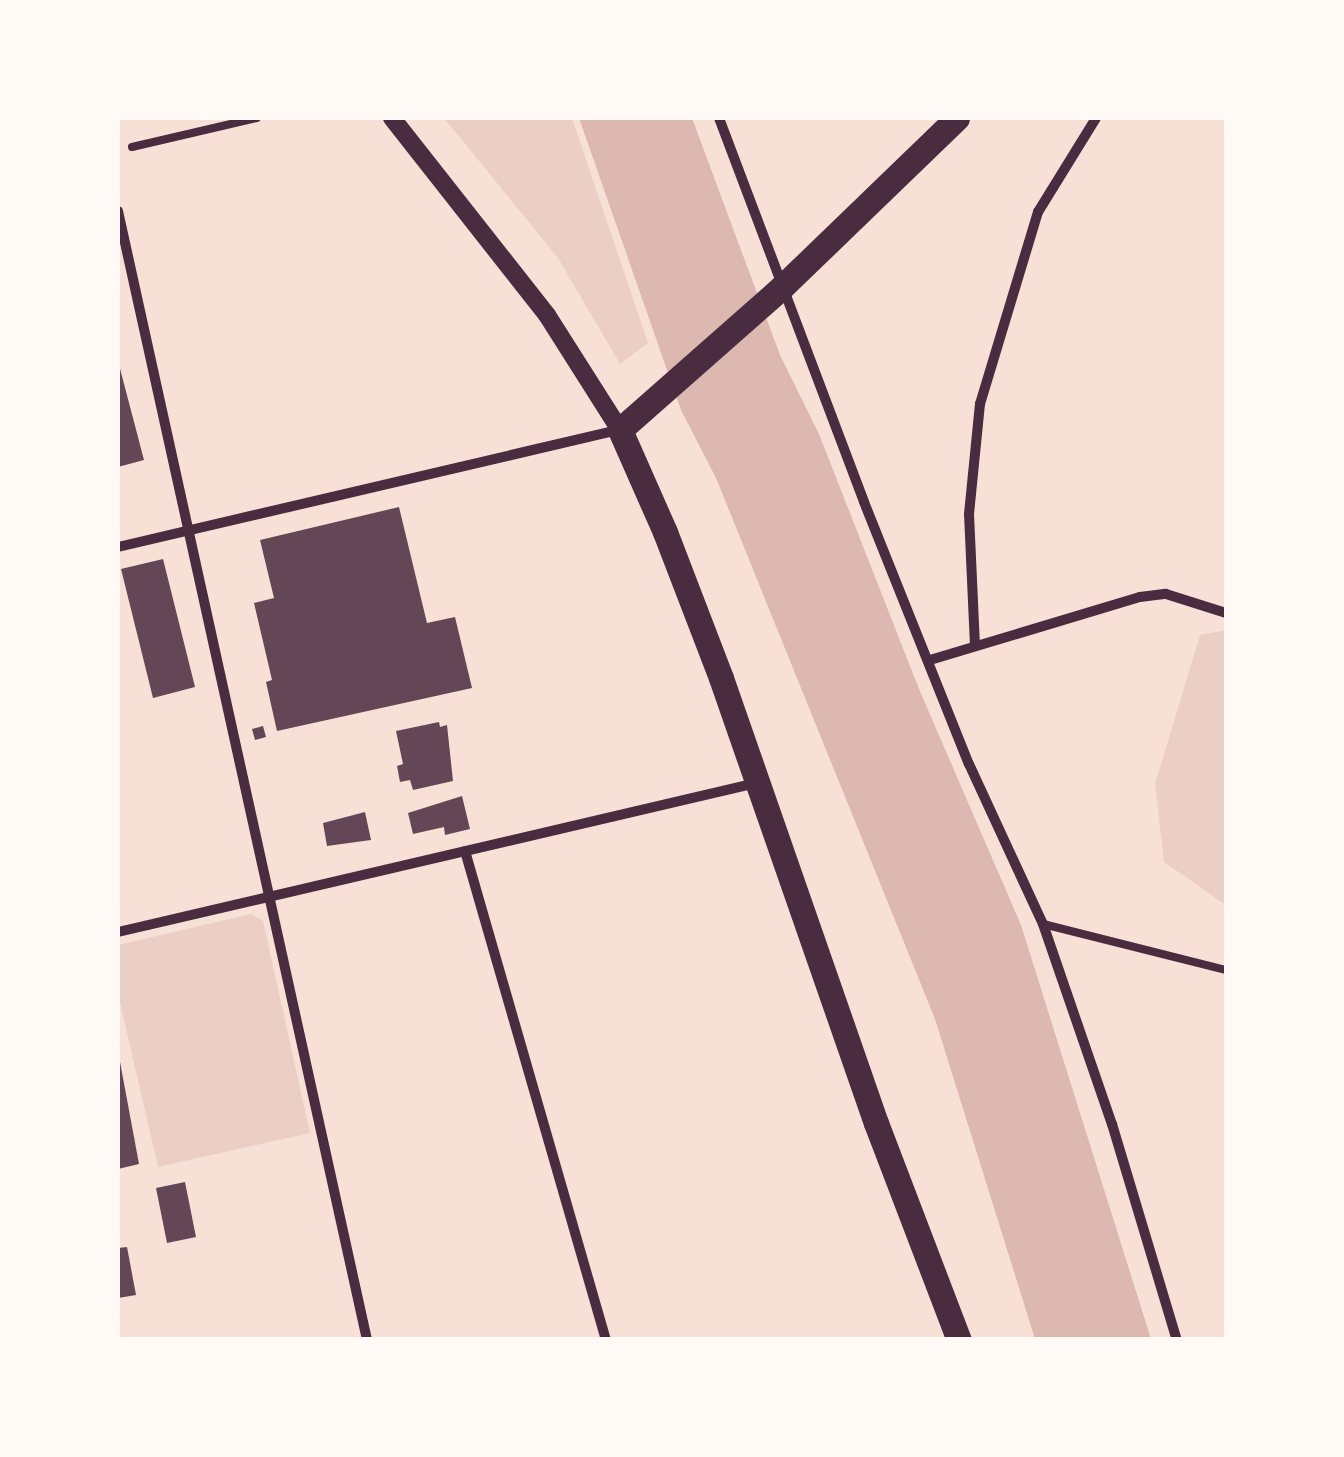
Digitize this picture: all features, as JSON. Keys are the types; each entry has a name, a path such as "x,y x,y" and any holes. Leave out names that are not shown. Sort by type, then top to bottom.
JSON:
{"main road":[{"path":"956,118 774,294 620,430 666,532 876,1123 959,1340"}],"street":[{"path":"118,547 620,430 547,316 392,118"},
{"path":"719,118 774,294 930,660 969,764 1043,924 1112,1124 1177,1340"},
{"path":"974,646 969,514 980,404 1038,212 1096,118"},
{"path":"118,211 367,1340"},
{"path":"930,660 1068,616 1166,594 1226,613"},
{"path":"118,932 758,782"},
{"path":"466,851 606,1340"}],"lane":[{"path":"132,147 258,118"},
{"path":"1043,924 1226,970"}],"shaded area":[{"path":"444,118 572,118 648,343 620,364 558,258"},
{"path":"579,118 692,118 780,355 819,434 919,689 1021,925 1151,1339 1035,1339 935,1019 716,478 681,410"},
{"path":"1226,630 1226,905 1164,862 1155,784 1200,635"},
{"path":"251,914 263,921 310,1133 158,1167 118,994 118,945"}],"building":[{"path":"118,361 144,460 118,467"},
{"path":"399,507 427,623 455,617 472,688 277,731 266,682 272,680 254,603 274,598 260,540"},
{"path":"163,559 195,687 153,698 121,569"},
{"path":"439,722 440,727 447,725 453,781 413,790 410,780 400,782 397,766 403,764 396,731"},
{"path":"263,726 266,737 255,740 252,729"},
{"path":"462,796 470,829 445,835 444,827 413,834 408,813"},
{"path":"365,812 371,840 327,846 323,823"},
{"path":"118,1051 139,1164 118,1169"},
{"path":"185,1182 196,1237 167,1243 156,1188"},
{"path":"127,1247 136,1295 118,1298 118,1248"}]}
